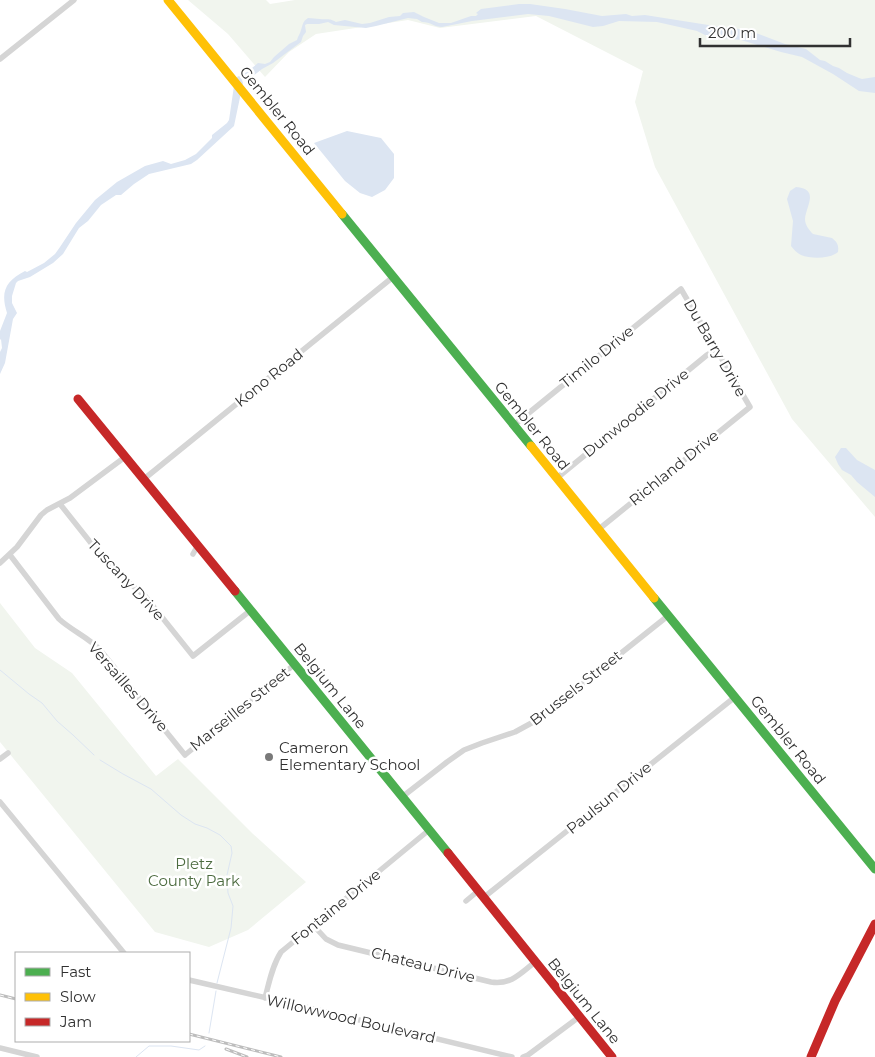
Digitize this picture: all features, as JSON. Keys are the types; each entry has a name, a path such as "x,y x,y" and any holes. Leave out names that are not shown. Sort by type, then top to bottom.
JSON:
{"main road":[{"name":"Gembler Road","path":"168,0 875,869"},
{"name":"Belgium Lane","path":"78,399 296,664 612,1057"},
{"path":"811,1057 835,1001 875,924"}],"street":[{"path":"0,59 74,0"},
{"name":"Kono Road","path":"144,479 394,277"},
{"name":"Timilo Drive","path":"514,425 681,289"},
{"name":"Du Barry Drive","path":"681,289 750,408"},
{"name":"Dunwoodie Drive","path":"557,478 707,355 716,350"},
{"name":"Richland Drive","path":"599,530 750,408"},
{"path":"0,562 10,554 41,515 60,504 125,457"},
{"name":"Tuscany Drive","path":"60,504 110,567 145,596 194,656 251,610"},
{"path":"193,554 198,545"},
{"name":"Versailles Drive","path":"10,554 59,619 97,646 185,755"},
{"name":"Brussels Street","path":"402,797 464,750 516,732 537,720 669,615"},
{"name":"Marseilles Street","path":"185,755 296,664"},
{"name":"Paulsun Drive","path":"481,895 735,697"},
{"path":"0,760 8,753"},
{"path":"0,802 123,952"},
{"name":"Fontaine Drive","path":"265,998 271,973 278,957 286,948 429,830"},
{"path":"466,901 481,895"},
{"name":"Chateau Drive","path":"313,925 326,940 338,945 491,982 509,981 535,962"},
{"name":"Willowwood Boulevard","path":"190,980 512,1057"},
{"path":"523,1057 579,1017"},
{"path":"0,1048 36,1057"}],"green space":[{"path":"188,0 266,0 270,4 295,0 875,0 875,517 792,419 655,167 635,102 643,71 536,16 440,28 408,20 316,34 289,52 265,77 228,34"},
{"name":"Pletz County Park","path":"0,603 35,648 72,673 156,776 178,759 252,833 306,882 248,930 209,947 155,932 0,742"}],"shaded area":[{"path":"519,4 565,9 602,16 645,15 748,30 785,44 806,49 820,60 859,78 875,77 875,93 859,91 802,57 741,40 707,36 697,31 657,22 619,21 593,27 549,16 528,14 442,27 408,18 366,28 334,25 328,22 307,24 305,25 306,32 301,42 248,80 242,80 234,126 197,160 191,164 149,174 121,195 116,195 101,205 88,221 79,228 63,254 53,263 16,283 12,303 17,313 13,319 5,363 0,374 0,352 2,348 0,331 7,313 4,299 9,283 18,275 44,263 55,254 76,223 95,200 117,182 145,166 163,161 171,164 196,154 212,138 212,135 229,120 235,79 258,63 265,64 270,62 289,44 297,40 304,22 308,18 336,22 345,20 362,24 414,12 439,23 451,23 476,16 478,14 476,13 481,9"},
{"path":"347,131 381,138 394,154 394,178 385,190 372,197 360,193 345,181 314,143"},
{"path":"796,187 803,188 810,195 805,219 808,227 813,234 832,238 835,241 838,246 838,252 835,254 815,258 801,255 791,246 793,221 787,199 790,191"},
{"path":"841,448 846,448 857,460 875,470 875,497 851,475 842,470 835,457"}],"waterway":[{"path":"0,670 42,703 57,721 94,755"},
{"path":"100,760 151,789 181,815 195,824 220,835 231,846 232,853 227,875 228,893 233,906 231,928 217,983"},
{"path":"209,1033 216,991"},
{"path":"136,1057 149,1046 171,1046 199,1050 205,1046"}],"railway":[{"path":"0,995 15,999"},
{"path":"190,1034 281,1057"},
{"path":"226,1049 247,1057"}],"traffic: fast":[{"path":"342,214 531,446"},
{"path":"235,591 448,853"},
{"path":"654,598 875,869"}],"traffic: slow":[{"path":"168,0 342,214"},
{"path":"531,446 654,598"}],"traffic: jam":[{"path":"78,399 235,591"},
{"path":"448,853 612,1057"},
{"path":"811,1057 835,1001 875,924"}],"place":[{"name":"Cameron Elementary School","path":"269,757"}]}
